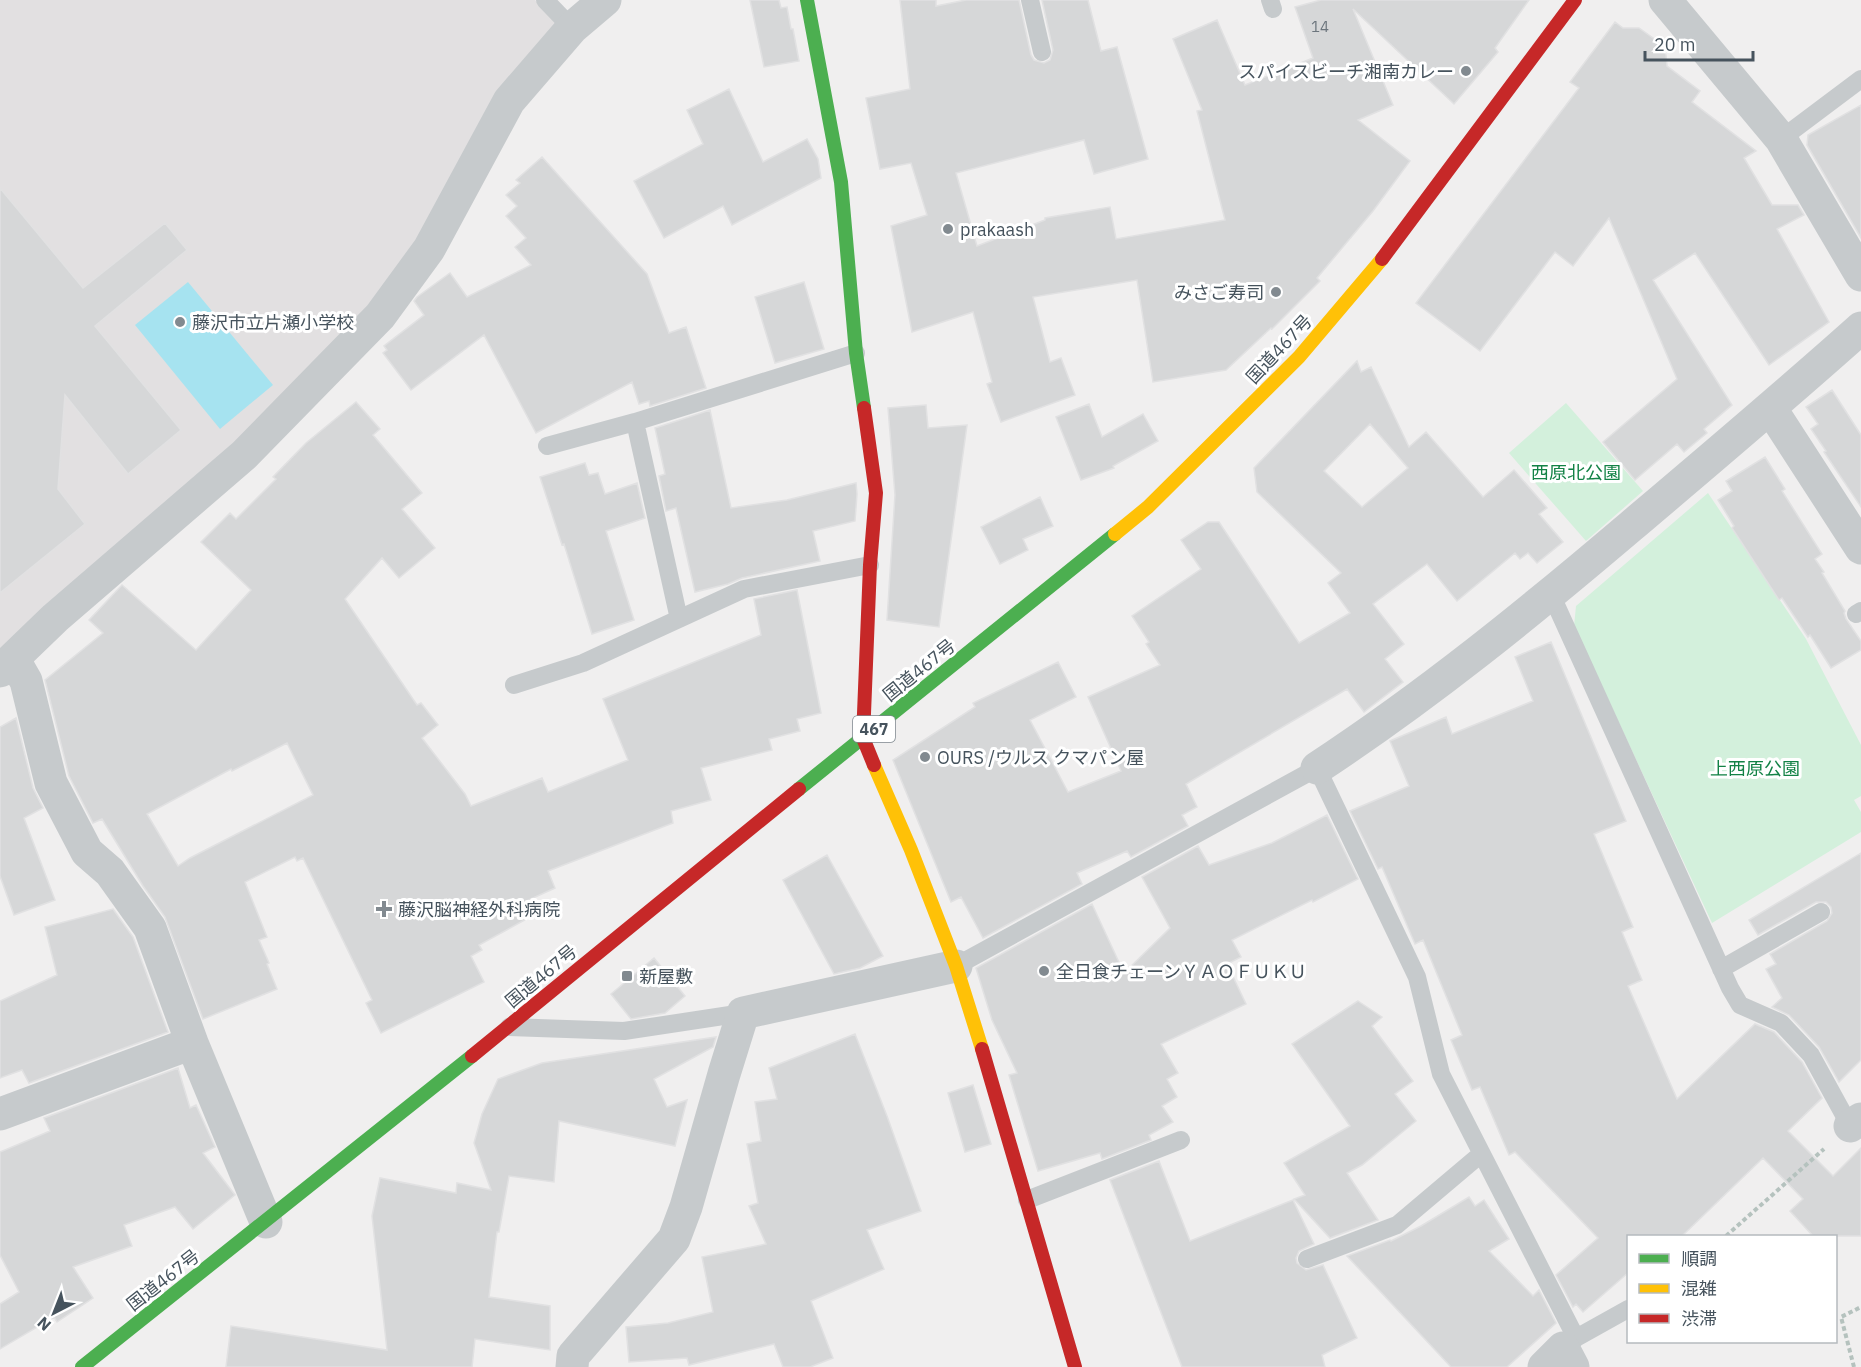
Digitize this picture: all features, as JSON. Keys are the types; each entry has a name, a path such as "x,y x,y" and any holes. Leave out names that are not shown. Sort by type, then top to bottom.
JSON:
{"main road":[{"path":"807,0 841,182 856,353 876,493 870,565 863,738 911,850 956,966 1075,1367"},
{"name":"国道467号","path":"82,1367 509,1027 1148,507 1283,373 1371,273 1575,0"}],"street":[{"path":"266,1222 192,1043 150,928 110,872 87,852 51,783 26,681 7,666 55,618 244,455 380,316 429,249 509,101 572,28 605,0"},
{"path":"1665,0 1781,139 1861,275"},
{"path":"1317,768 1430,689 1551,594 1771,409 1861,328"},
{"path":"1771,409 1861,548"},
{"path":"572,1367 573,1356 674,1239 686,1207 743,1013 956,966"},
{"path":"0,1114 192,1043"}],"lane":[{"path":"545,0 572,28"},
{"path":"1030,0 1042,52"},
{"path":"1781,139 1861,79"},
{"path":"547,446 635,422 856,353"},
{"path":"635,422 679,619"},
{"path":"514,685 583,663 744,589 870,565"},
{"path":"1551,594 1721,969 1740,1005 1780,1023 1811,1055 1855,1123"},
{"path":"956,966 1317,768 1417,977 1441,1074 1481,1154 1564,1355 1627,1310"},
{"path":"1721,969 1821,912"},
{"path":"509,1027 624,1031 743,1013"},
{"path":"1027,1200 1181,1140"},
{"path":"1307,1259 1397,1225 1481,1154"}],"path":[{"path":"1727,1235 1855,1123"},
{"path":"1854,1367 1841,1317 1861,1308"}],"shaded area":[{"name":"藤沢市立片瀬小学校","path":"0,0 535,0 559,26 402,274 319,369 0,654"}],"green space":[{"name":"西原北公園","path":"1566,403 1643,491 1586,541 1509,453"},
{"name":"上西原公園","path":"1708,493 1806,639 1861,745 1861,796 1854,800 1861,812 1861,832 1712,923 1574,626 1576,606"}],"water":[{"path":"188,282 273,385 220,429 135,325"}],"building":[{"path":"750,0 779,0 781,8 787,7 799,61 764,67"},
{"path":"900,0 936,0 936,6 966,0 1019,0 1031,55 1034,60 1044,63 1050,60 1053,50 1042,0 1088,0 1101,51 1117,47 1148,159 1094,174 1084,140 956,173 977,246 1045,220 1045,218 1110,207 1116,239 1225,220 1197,111 1202,110 1173,39 1217,20 1245,85 1313,58 1295,7 1321,0 1529,0 1495,48 1498,52 1454,104 1353,9 1393,105 1358,120 1410,161 1373,211 1317,278 1320,281 1272,329 1226,370 1153,382 1137,280 1033,297 1050,362 1061,358 1075,395 1001,422 987,384 992,382 973,312 912,332 891,226 927,215 911,163 880,169 866,98 910,89"},
{"path":"1615,22 1623,28 1639,28 1660,43 1666,55 1667,66 1700,91 1692,102 1756,151 1744,158 1772,205 1798,205 1804,215 1777,229 1829,322 1769,365 1695,253 1653,280 1732,405 1704,429 1707,433 1684,452 1677,444 1635,480 1603,442 1677,379 1609,218 1573,266 1555,252 1480,351 1416,303 1579,88 1570,82"},
{"path":"729,89 763,162 807,139 818,159 821,178 732,225 723,206 664,238 634,181 703,144 687,110"},
{"path":"1861,105 1861,238 1807,145 1808,135"},
{"path":"542,157 647,274 669,333 686,327 706,388 650,406 649,401 639,404 632,382 536,433 484,335 411,390 383,353 387,350 384,346 424,315 414,301 417,297 450,273 467,297 531,265 515,247 526,238 506,216 517,206 506,195 520,183 516,180"},
{"path":"0,188 83,288 165,223 187,250 95,326 181,430 128,474 65,395 58,489 85,524 0,593"},
{"path":"804,282 824,349 775,363 755,297"},
{"path":"1357,361 1361,372 1371,367 1409,447 1426,432 1483,497 1514,470 1547,508 1539,514 1563,542 1537,563 1528,553 1520,559 1515,553 1457,601 1427,564 1373,604 1404,644 1385,659 1403,682 1364,712 1347,689 1186,784 1197,807 1182,815 1188,826 1131,857 1127,851 1077,873 1082,884 983,938 961,897 951,902 893,760 975,707 973,703 1058,662 1076,697 1030,720 1068,792 1121,771 1088,697 1160,665 1146,644 1149,642 1132,616 1201,569 1181,540 1208,522 1219,522 1299,643 1350,613 1328,583 1341,573 1257,492 1254,468","holes":["1370,424 1408,468 1362,507 1324,471"]},
{"path":"1832,390 1861,435 1861,507 1811,429 1818,424 1806,407"},
{"path":"356,402 380,429 373,435 422,493 402,509 435,548 399,578 382,558 345,599 417,705 421,703 438,725 422,738 465,794 471,806 542,778 548,792 628,760 603,699 761,635 754,599 797,590 821,713 797,719 800,731 769,739 772,750 701,768 711,800 671,811 673,823 548,871 555,888 524,902 532,916 479,945 482,950 471,956 484,982 381,1033 366,1003 372,1000 303,858 297,861 295,857 245,882 267,937 259,940 277,989 203,1019 165,917 102,819 93,823 69,776 45,680 103,633 89,620 122,585 196,650 251,590 201,542 230,513 236,519 276,479 273,477 306,443","holes":["287,743 313,795 178,866 147,814 231,769 232,771"]},
{"path":"1089,404 1102,437 1143,414 1158,441 1113,466 1114,468 1081,480 1056,417"},
{"path":"926,405 928,428 967,425 939,627 887,620 895,495 888,408"},
{"path":"710,410 731,508 787,500 856,483 855,521 813,531 820,561 742,578 695,592 676,508 666,511 659,476 665,474 655,428"},
{"path":"1765,457 1785,489 1782,491 1822,554 1815,559 1845,611 1846,619 1861,641 1861,650 1831,668 1782,598 1779,600 1732,528 1734,526 1718,500 1732,491 1726,481"},
{"path":"585,463 589,475 598,473 605,494 637,483 645,518 606,531 634,620 592,634 540,477"},
{"path":"1040,497 1053,526 1023,539 1028,550 1000,564 981,527"},
{"path":"1551,642 1626,821 1594,834 1633,927 1622,932 1642,980 1628,986 1677,1099 1755,1024 1774,1032 1802,1062 1822,1098 1788,1131 1833,1176 1861,1148 1861,1236 1812,1235 1790,1211 1803,1199 1763,1158 1683,1235 1627,1235 1627,1274 1583,1312 1576,1304 1573,1307 1556,1275 1598,1238 1515,1152 1509,1155 1480,1087 1472,1090 1451,1040 1462,1035 1423,940 1415,944 1382,867 1378,869 1350,811 1409,786 1390,741 1446,717 1452,734 1533,701 1515,657"},
{"path":"16,718 33,788 43,808 24,818 55,900 14,915 0,876 0,727"},
{"path":"1327,815 1358,879 1232,940 1241,957 1227,964 1246,1004 1161,1044 1178,1073 1167,1079 1177,1097 1162,1106 1173,1122 1149,1135 1151,1140 1102,1159 1100,1153 1038,1171 1009,1075 1017,1073 992,1020 976,968 1092,904 1124,973 1170,928 1142,877 1198,846 1209,865 1272,843"},
{"path":"1861,853 1861,1060 1839,1082 1819,1047 1789,1015 1772,1007 1782,998 1766,969 1776,964 1770,954 1827,921 1832,913 1831,907 1826,902 1816,902 1758,935 1749,920"},
{"path":"827,855 883,956 860,968 834,974 783,880"},
{"path":"113,909 133,937 168,1032 29,1083 22,1070 0,1078 0,1001 57,975 45,927"},
{"path":"654,958 685,996 665,1013 631,1019 611,994"},
{"path":"1358,1001 1382,1017 1372,1026 1413,1081 1395,1094 1416,1121 1362,1165 1347,1173 1378,1220 1330,1238 1294,1199 1305,1195 1284,1163 1350,1126 1292,1044"},
{"path":"855,1034 921,1211 867,1230 884,1269 811,1301 833,1358 810,1367 783,1367 774,1344 689,1365 687,1358 629,1362 626,1327 668,1323 713,1312 702,1257 766,1244 749,1206 758,1203 747,1144 761,1141 755,1102 777,1099 769,1068"},
{"path":"716,1037 713,1047 654,1079 667,1107 687,1100 675,1146 559,1121 554,1182 509,1176 499,1232 497,1232 489,1297 550,1306 550,1350 475,1339 472,1367 226,1367 231,1326 387,1350 372,1216 380,1178 456,1193 457,1183 491,1190 474,1143 482,1114 498,1079 542,1063"},
{"path":"178,1068 190,1108 196,1105 215,1147 203,1153 235,1195 193,1229 175,1207 124,1225 132,1246 73,1267 93,1298 57,1322 54,1317 0,1349 0,1304 19,1292 0,1255 0,1152 50,1131 44,1118"},
{"path":"973,1085 991,1144 965,1152 948,1093"},
{"path":"1159,1161 1190,1241 1293,1200 1314,1244 1299,1251 1296,1258 1297,1263 1306,1270 1323,1265 1357,1338 1322,1355 1325,1367 1182,1367 1110,1180"},
{"path":"1469,1197 1475,1206 1484,1200 1509,1239 1489,1251 1533,1296 1539,1290 1556,1323 1507,1367 1451,1367 1347,1256 1391,1241"}],"traffic: fast":[{"path":"807,0 841,182 856,353 864,408"},
{"path":"799,789 1115,534"},
{"path":"82,1367 472,1056"}],"traffic: slow":[{"path":"1115,534 1148,507 1299,357 1382,259"},
{"path":"874,765 911,850 956,966 982,1049"}],"traffic: jam":[{"path":"1382,259 1575,0"},
{"path":"864,408 876,493 870,565 863,738 874,765"},
{"path":"472,1056 799,789"},
{"path":"982,1049 1075,1367"}],"place":[{"name":"スパイスビーチ湘南カレー","path":"1466,71"},
{"name":"prakaash","path":"948,229"},
{"name":"みさご寿司","path":"1276,292"},
{"name":"藤沢市立片瀬小学校","path":"180,322"},
{"name":"OURS /ウルス クマパン屋","path":"925,757"},
{"name":"藤沢脳神経外科病院","path":"384,909"},
{"name":"全日食チェーンＹＡＯＦＵＫＵ","path":"1044,971"},
{"name":"新屋敷","path":"627,976"}]}
